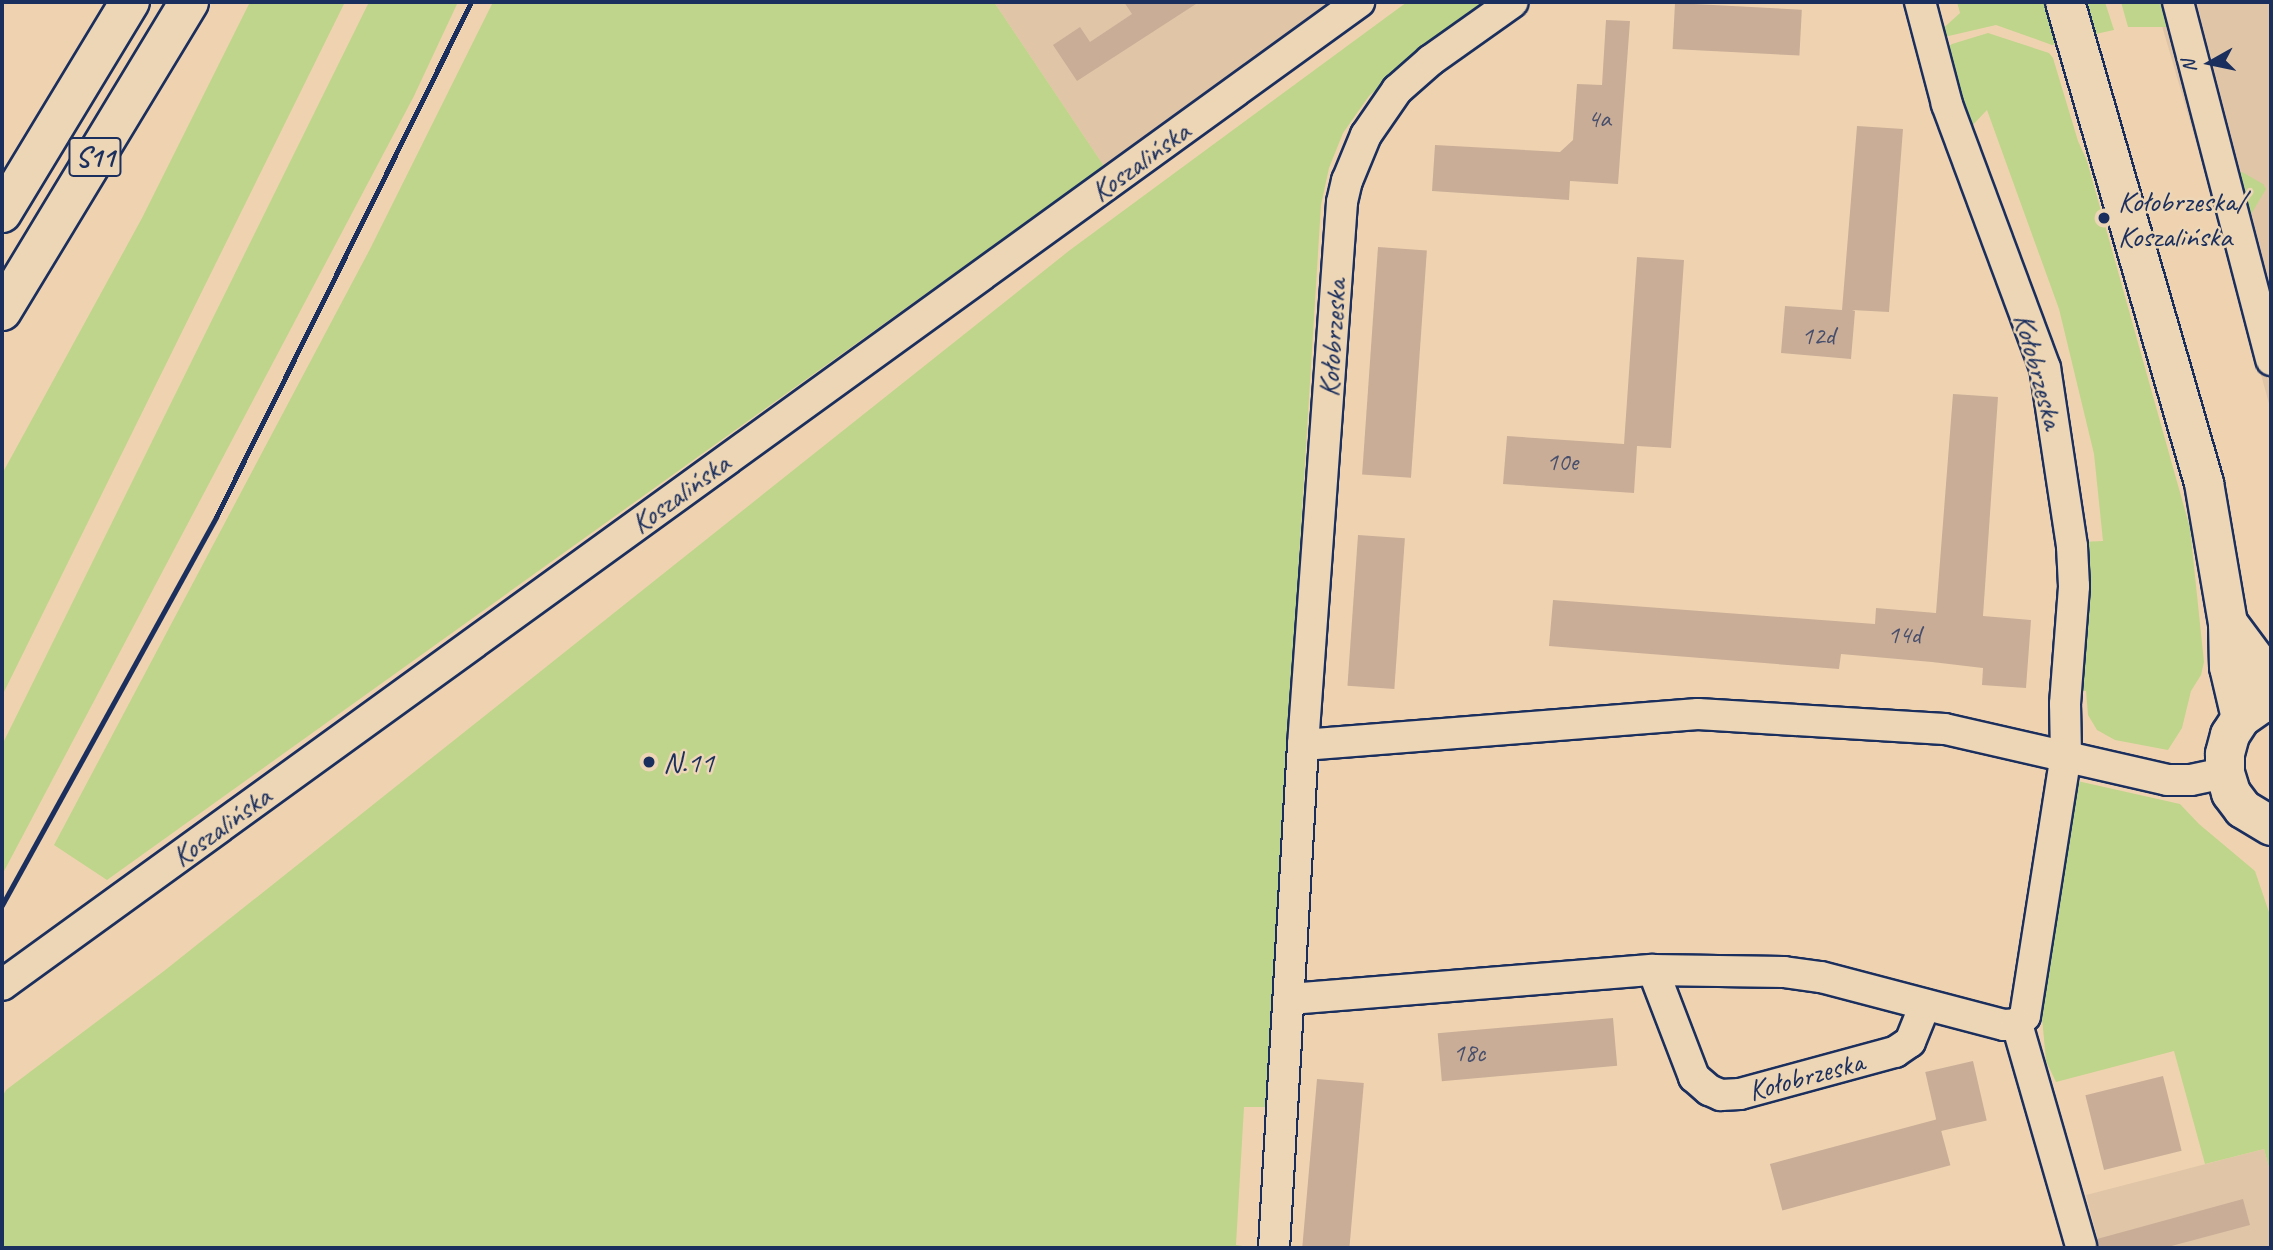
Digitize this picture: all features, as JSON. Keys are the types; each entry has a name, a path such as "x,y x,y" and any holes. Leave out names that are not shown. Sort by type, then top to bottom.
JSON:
{"main road":[{"name":"S11","path":"2,213 130,2"},
{"name":"S11","path":"2,312 189,2"},
{"path":"2064,2 2203,483 2228,623 2229,667 2256,710 2230,735 2225,774 2231,793 2243,809 2271,826"},
{"path":"2228,623 2271,681"}],"street":[{"name":"Koszalińska","path":"2,985 1359,2"},
{"name":"Kołobrzeska","path":"1274,1248 1303,744 1342,202 1347,181 1366,135 1397,90 1431,60 1513,2"},
{"name":"Kołobrzeska","path":"1920,2 1947,104 2037,344 2053,408 2073,546 2074,586 2065,704 2066,755 2029,1008 2017,1024"},
{"path":"2178,2 2271,360"},
{"path":"1303,744 1677,713 1945,729 2167,780 2191,780 2225,774"},
{"name":"Kołobrzeska","path":"1653,970 1694,1077 1709,1090 1721,1095 1740,1094 1895,1052 1910,1042 1925,1005"},
{"path":"1290,999 1653,970 1802,973 2004,1026 2017,1024 2081,1246"}],"shaded area":[{"path":"994,2 1333,2 1104,166"},
{"path":"2155,2 2271,2 2271,411 2217,214"},
{"path":"2264,1149 2271,1175 2271,1248 2100,1248 2086,1195"}],"green space":[{"path":"250,2 345,2 2,696 2,474 142,218"},
{"path":"369,2 458,2 414,96 2,875 2,745"},
{"path":"493,2 994,2 1104,166 107,880 54,845 370,249"},
{"path":"1407,2 1489,2 1416,54 1369,96 1343,133 1329,168 1321,205 1265,1107 1244,1107 1236,1245 1256,1248 2,1248 2,1097 6,1090 164,971 1070,250"},
{"path":"1957,2 2044,2 2057,44 2052,45 1996,25 1940,38 1938,33 1960,13"},
{"path":"2081,2 2105,2 2114,30 2091,35"},
{"path":"2121,2 2160,2 2168,27 2128,27"},
{"path":"1988,33 2049,53 2053,58 2078,141 2087,161 2190,528 2204,662 2201,675 2191,691 2182,728 2168,750 2115,740 2097,730 2088,715 2086,691 2076,690 2081,542 2103,541 2094,454 2059,309 1987,110 1967,131 1943,51 1952,44"},
{"path":"2242,172 2263,184 2266,189 2250,216 2246,214 2237,173"},
{"path":"2073,780 2180,804 2199,824 2255,871 2271,918 2271,1175 2264,1149 2205,1164 2174,1051 2056,1082 2046,1061 2042,1018 2072,806"}],"building":[{"path":"1124,2 1199,2 1077,81 1053,45 1080,27 1090,42 1132,14"},
{"path":"1675,3 1802,10 1799,56 1673,49"},
{"path":"1606,20 1630,21 1618,184 1570,181 1569,200 1432,191 1435,145 1560,152 1573,140 1577,84 1602,85"},
{"path":"1857,126 1903,129 1889,312 1852,310 1855,311 1851,359 1781,353 1785,306 1842,310"},
{"path":"1378,247 1427,250 1411,478 1362,474"},
{"path":"1637,257 1684,260 1671,448 1637,446 1634,493 1503,484 1507,436 1624,444"},
{"path":"1953,394 1998,397 1983,616 2031,620 2026,688 1982,685 1983,668 1932,662 1841,654 1839,669 1549,646 1553,600 1875,624 1876,608 1936,613"},
{"path":"1358,535 1405,538 1394,689 1347,686"},
{"path":"1613,1018 1617,1066 1442,1081 1438,1033"},
{"path":"1973,1061 1987,1120 1939,1131 1925,1072"},
{"path":"2163,1076 2182,1151 2104,1170 2085,1095"},
{"path":"1317,1079 1364,1083 1349,1248 1302,1247"},
{"path":"1938,1119 1950,1165 1782,1210 1770,1164"},
{"path":"2243,1199 2250,1225 2164,1248 2098,1248 2097,1239"}],"railway":[{"path":"2,905 216,517 471,2"}],"place":[{"name":"Kołobrzeska/ Koszalińska","path":"2104,218"},
{"name":"N.11","path":"649,762"}]}
